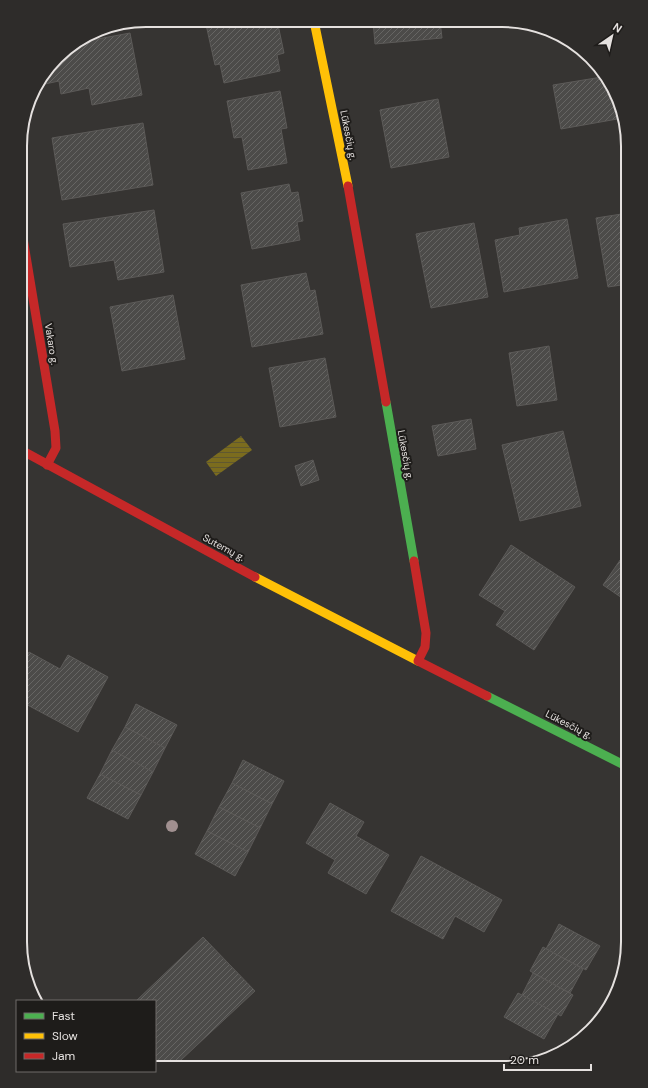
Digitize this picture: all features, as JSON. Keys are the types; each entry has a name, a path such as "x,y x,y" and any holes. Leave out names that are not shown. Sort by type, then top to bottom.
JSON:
{"street":[{"name":"Lūkesčių g.","path":"315,27 352,206 426,633 425,647 418,661 621,763"},
{"name":"Vakaro g.","path":"27,261 56,431 56,448 47,464"},
{"name":"Sutemų g.","path":"27,453 295,598 418,661"}],"shaded area":[{"path":"241,436 252,450 216,476 206,462"}],"building":[{"path":"207,27 278,27 284,53 277,55 280,71 224,83 220,64 215,65"},
{"path":"374,27 441,27 442,38 375,44"},
{"path":"130,33 142,95 92,105 89,88 61,94 59,81 45,84 56,67 67,56 92,40"},
{"path":"599,77 612,100 618,119 561,129 553,85"},
{"path":"280,91 287,128 281,129 287,163 248,170 242,137 234,138 227,101"},
{"path":"438,99 449,157 391,168 380,110"},
{"path":"143,123 153,185 62,200 52,138"},
{"path":"289,184 291,193 298,192 303,221 297,222 300,240 252,249 241,193"},
{"path":"154,210 164,272 118,280 114,260 70,267 63,224"},
{"path":"621,214 621,285 608,287 596,218"},
{"path":"567,219 578,278 504,292 495,240 520,235 519,228"},
{"path":"474,223 488,297 431,308 416,234"},
{"path":"306,273 310,291 315,290 323,334 252,347 241,285"},
{"path":"173,295 185,359 122,371 110,307"},
{"path":"549,346 557,400 517,406 509,353"},
{"path":"325,358 336,417 280,427 269,368"},
{"path":"471,419 476,449 438,456 432,426"},
{"path":"563,431 581,506 520,521 502,445"},
{"path":"313,460 319,480 301,486 295,466"},
{"path":"511,545 575,587 534,650 496,625 505,611 479,595"},
{"path":"621,559 621,597 603,585"},
{"path":"29,652 60,669 68,655 108,677 78,732 27,705 27,656"},
{"path":"136,704 177,725 165,748 125,727"},
{"path":"125,727 165,748 153,772 112,750"},
{"path":"112,750 153,772 141,795 100,774"},
{"path":"243,760 284,781 272,804 232,783"},
{"path":"100,774 141,795 128,819 87,798"},
{"path":"232,783 272,804 260,828 219,807"},
{"path":"330,803 364,822 356,836 389,855 366,894 328,873 335,860 306,843"},
{"path":"219,807 260,828 248,852 207,831"},
{"path":"207,831 248,852 235,876 195,854"},
{"path":"421,856 502,900 484,932 455,916 443,939 391,911"},
{"path":"559,924 600,946 586,970 546,949"},
{"path":"203,937 255,991 181,1060 182,1061 156,1061 156,1000 137,1000"},
{"path":"543,947 583,969 570,993 530,971"},
{"path":"533,973 573,995 561,1016 522,995"},
{"path":"518,993 558,1014 544,1039 504,1017"}],"traffic: fast":[{"path":"386,402 414,561"},
{"path":"487,696 621,763"}],"traffic: slow":[{"path":"315,27 348,186"},
{"path":"255,577 418,661"}],"traffic: jam":[{"path":"348,186 386,402"},
{"path":"27,262 55,431 56,448 47,465"},
{"path":"27,453 255,577"},
{"path":"414,561 426,633 425,647 418,661 487,696"}]}
